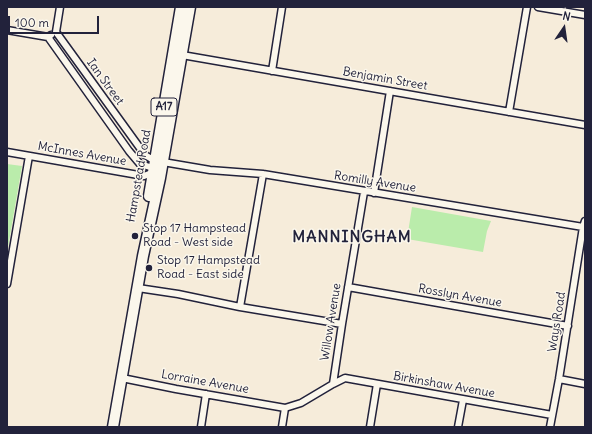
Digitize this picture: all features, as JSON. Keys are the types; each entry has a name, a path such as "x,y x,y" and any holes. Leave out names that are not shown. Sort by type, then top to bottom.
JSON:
{"highway":[{"name":"Hampstead Road","path":"113,427 177,54 181,7"},
{"name":"Hampstead Road","path":"177,54 190,7"}],"street":[{"path":"7,30 48,37 56,32 60,7"},
{"path":"272,71 282,7"},
{"path":"509,112 527,7"},
{"path":"538,7 585,15"},
{"name":"Ian Street","path":"56,32 145,155 157,168"},
{"name":"Ian Street","path":"48,37 129,151 140,164 157,168"},
{"name":"Benjamin Street","path":"177,54 585,125"},
{"path":"374,193 390,91"},
{"name":"McInnes Avenue","path":"7,152 144,176 157,168"},
{"path":"7,284 29,156"},
{"name":"Romilly Avenue","path":"157,168 263,174 364,192 584,224"},
{"path":"240,307 263,174"},
{"name":"Willow Avenue","path":"333,384 364,192"},
{"name":"Ways Road","path":"550,427 584,224"},
{"name":"Rosslyn Avenue","path":"348,287 568,326"},
{"path":"138,288 342,324"},
{"name":"Lorraine Avenue","path":"122,378 285,408"},
{"name":"Birkinshaw Avenue","path":"333,384 345,378 552,415"},
{"path":"559,378 585,384"},
{"path":"282,427 285,408 301,403 333,384"},
{"path":"370,427 377,384"},
{"path":"200,427 206,394"},
{"path":"458,427 463,400"}],"green space":[{"path":"7,164 22,166 7,253"},
{"path":"412,207 491,221 487,231 483,252 407,239"}],"place":[{"name":"Stop 17 Hampstead Road - West side","path":"135,236"},
{"name":"Stop 17 Hampstead Road - East side","path":"149,268"}],"district":[{"name":"MANNINGHAM","path":"352,237"}]}
